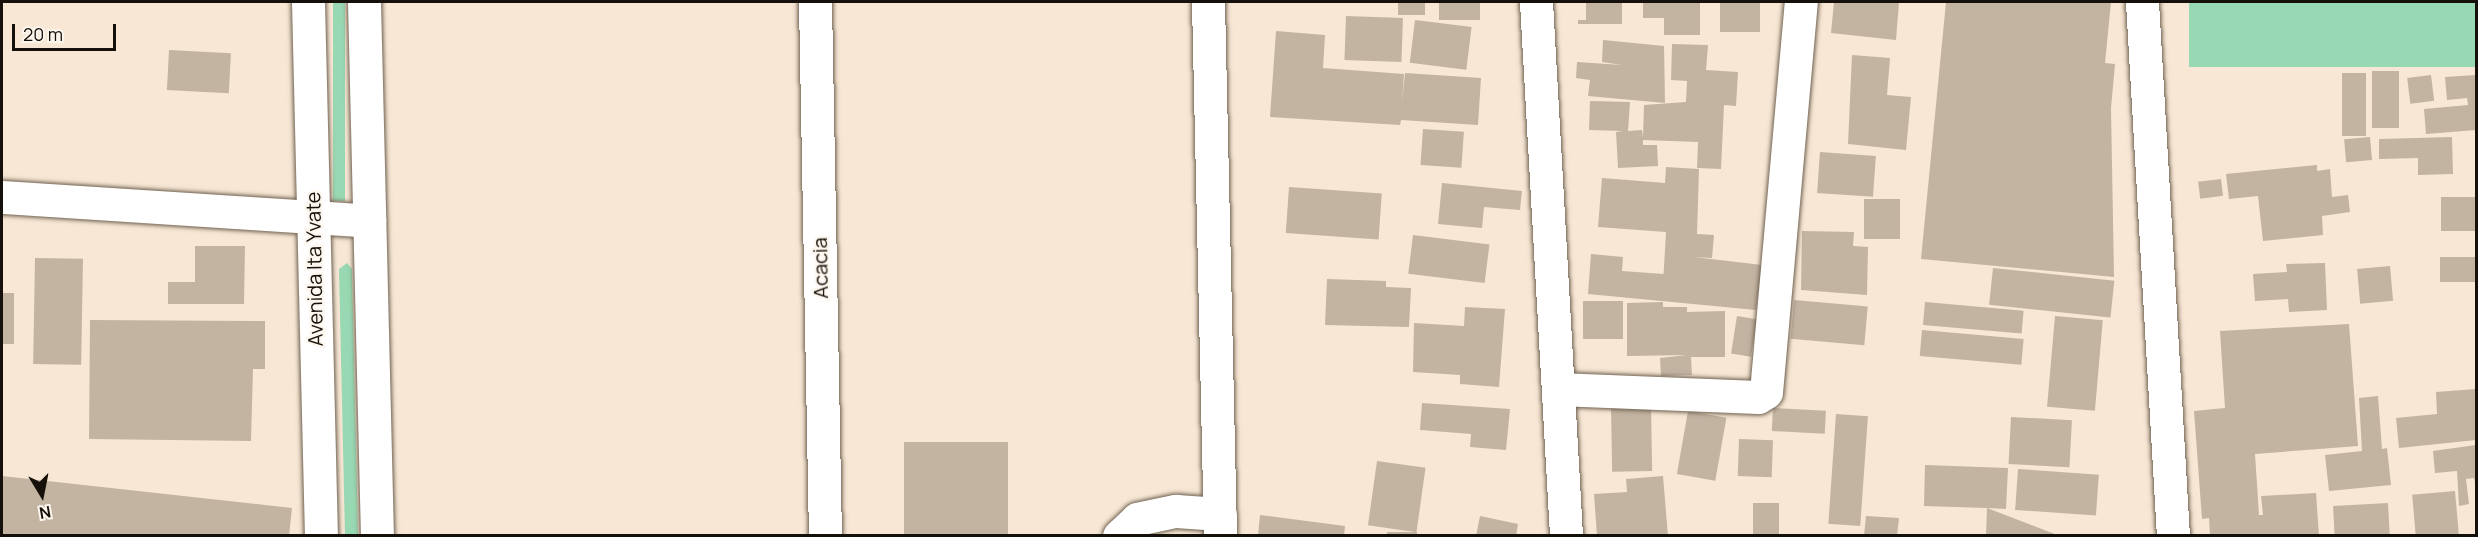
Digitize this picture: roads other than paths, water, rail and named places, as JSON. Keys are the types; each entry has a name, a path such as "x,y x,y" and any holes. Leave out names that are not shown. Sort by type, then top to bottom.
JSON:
{"street":[{"name":"Avenida Ita Yvate","path":"308,2 321,536"},
{"path":"364,2 377,536"},
{"name":"Acacia","path":"815,2 825,536"},
{"path":"1119,536 1137,519 1176,511 1220,525 1208,2"},
{"path":"1536,2 1566,536"},
{"path":"1558,389 1758,398 1766,392 1801,2"},
{"path":"2142,2 2173,536"},
{"path":"2,196 369,221"}]}
